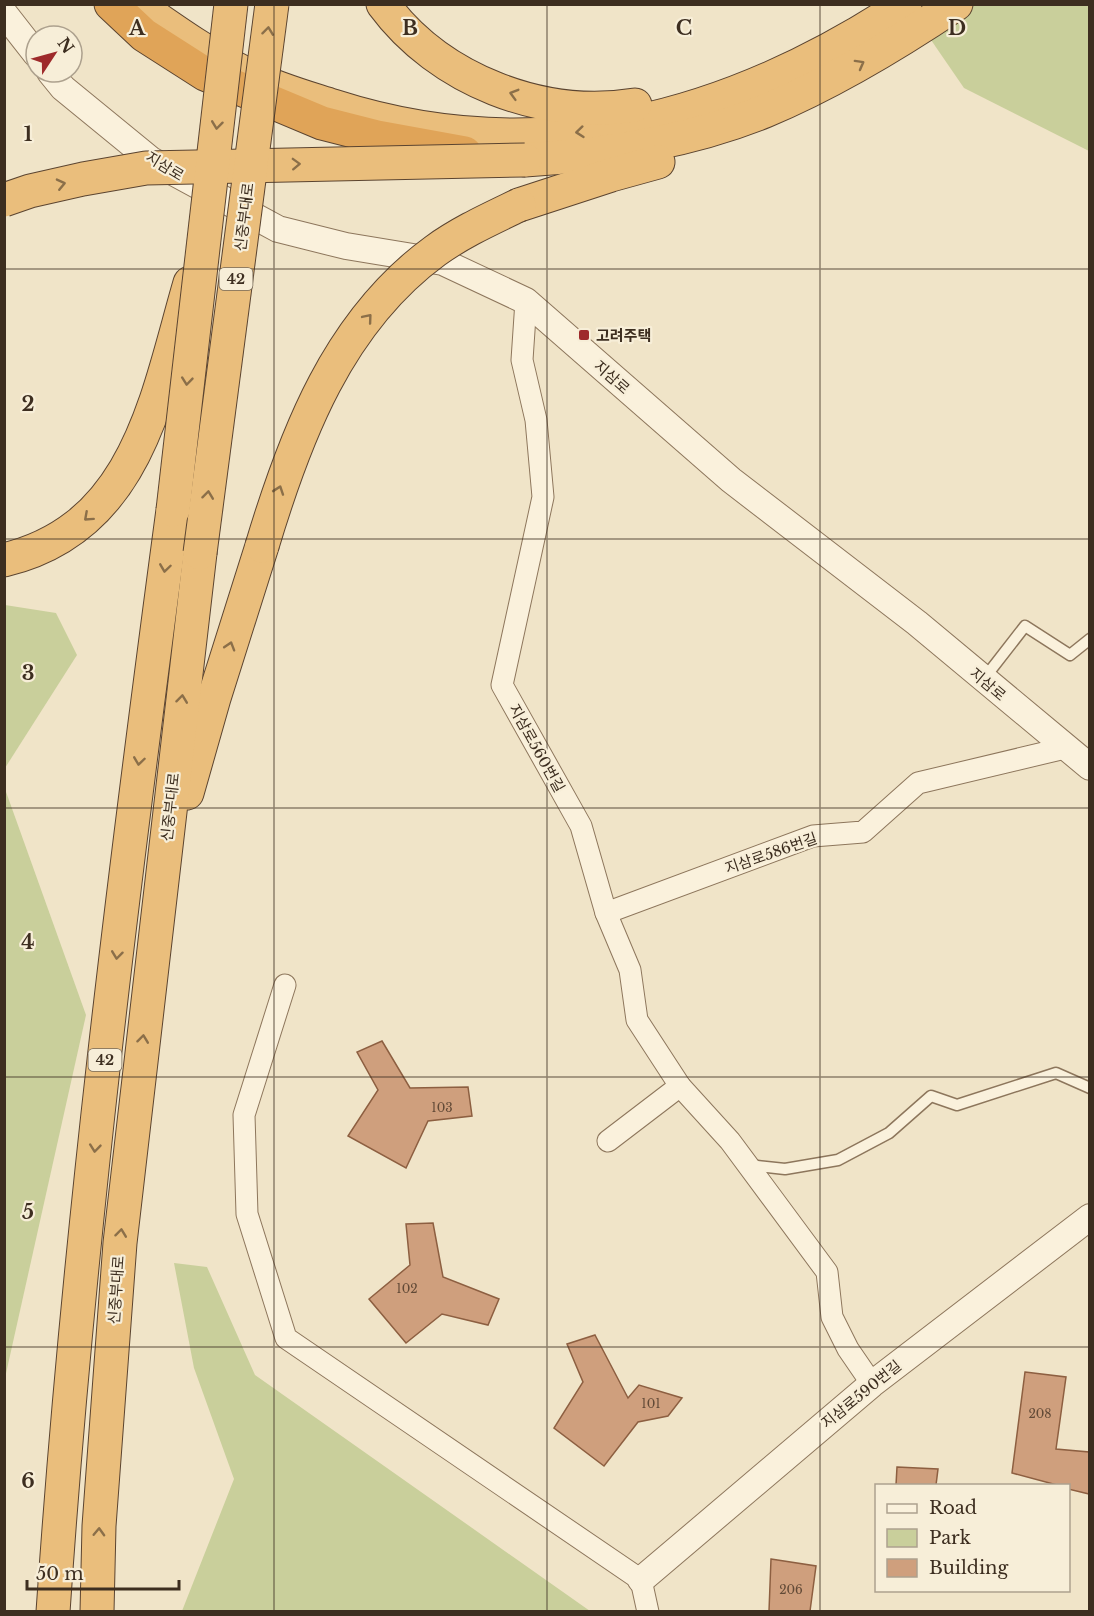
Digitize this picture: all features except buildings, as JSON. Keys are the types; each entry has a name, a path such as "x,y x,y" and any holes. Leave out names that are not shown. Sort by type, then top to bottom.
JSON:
{"highway":[{"path":"111,4 144,35 204,74 322,123 425,147 478,156 525,160"},
{"path":"136,4 182,37 251,76 296,94 356,114 402,124 475,135 532,136 585,132 641,122 704,105 758,85 838,45 905,4"},
{"name":"42","path":"52,1611 64,1441 97,1124 136,782 173,510 231,4"},
{"name":"신중부대로","path":"97,1611 99,1526 120,1243 200,553 272,4"},
{"path":"383,4 392,18 422,48 468,77 508,93 563,107 613,108 758,85"},
{"path":"4,200 30,190 83,178 146,168 525,160 574,157 624,149 712,129 764,111 825,83 876,55 956,4"},
{"path":"161,884 214,698 278,494 303,426 328,375 359,329 395,287 434,252 470,228 519,205 717,144 774,117 825,83"},
{"path":"4,560 39,550 58,541 81,524 111,493 125,472 139,445 160,388 204,235"}],"street":[{"path":"4,13 24,39"},
{"name":"지삼로","path":"60,84 151,160 278,230 346,246 443,262 526,300 731,480 917,623 1089,767"},
{"name":"지삼로560번길","path":"526,300 522,360 536,420 543,497 502,685 581,826 606,913 630,970 637,1020 680,1086 730,1142 827,1272 832,1317 848,1348 872,1384"},
{"name":"지삼로586번길","path":"606,913 813,836 863,832 918,783 1065,748"},
{"path":"285,985 244,1115 247,1214 286,1338 641,1581 647,1611"},
{"path":"608,1142 680,1086"},
{"name":"지삼로590번길","path":"641,1581 872,1384 1089,1217"}],"lane":[{"path":"983,680 1025,626 1070,655 1089,639"},
{"path":"747,1164 785,1169 838,1160 889,1133 931,1096 957,1105 1056,1073 1089,1088"}],"green space":[{"path":"907,5 1089,5 1089,151 964,88"},
{"path":"5,605 56,613 77,655 5,768"},
{"path":"5,789 86,1015 5,1378"},
{"path":"174,1263 207,1267 255,1375 590,1611 182,1611 234,1479 194,1368"}],"place":[{"name":"고려주택","path":"584,335"}]}
